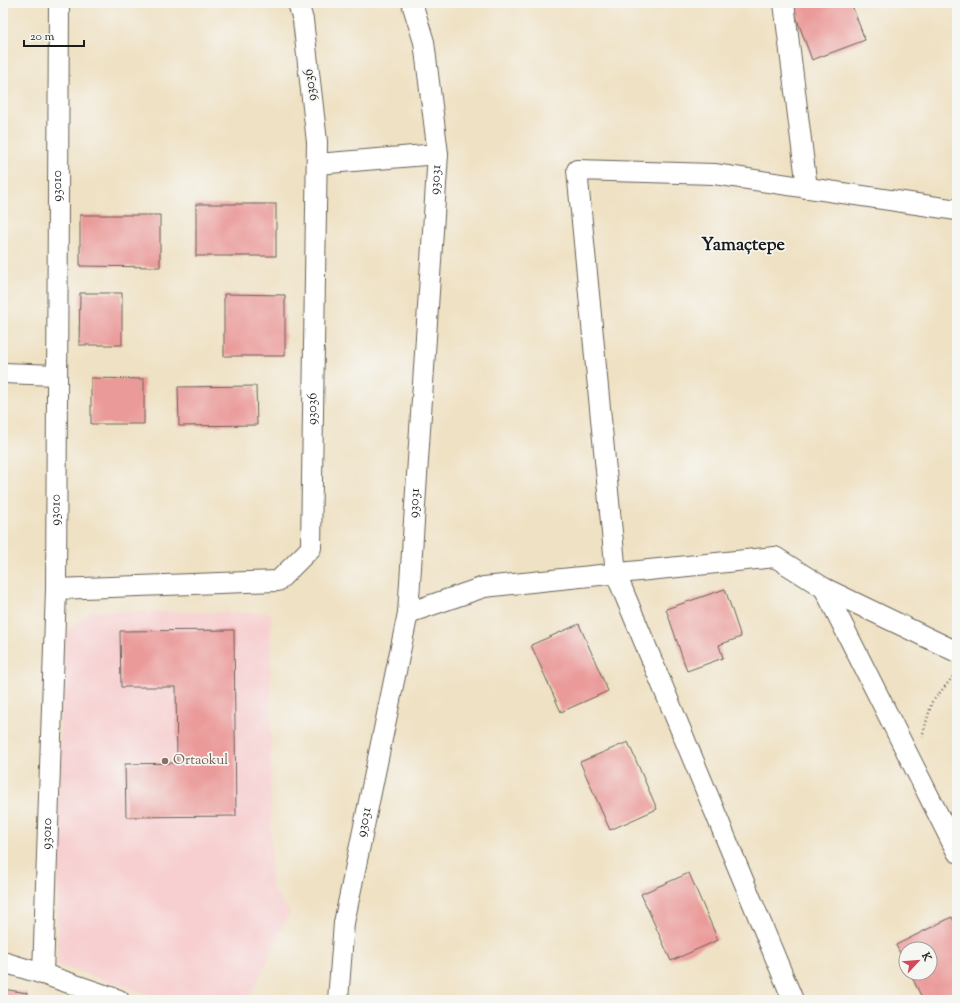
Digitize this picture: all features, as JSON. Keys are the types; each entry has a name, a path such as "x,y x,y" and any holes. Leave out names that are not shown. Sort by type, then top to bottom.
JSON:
{"street":[{"name":"93010","path":"44,974 56,589 59,3"},
{"name":"93036","path":"56,589 278,581 311,548 317,142 303,20 298,3"},
{"name":"93031","path":"338,1000 344,923 408,613 438,154 424,42 412,3"},
{"path":"784,3 807,188"},
{"path":"317,164 438,154"},
{"path":"793,1000 616,574 577,170 714,174 957,210"},
{"path":"3,373 56,375"},
{"path":"408,613 484,587 775,557 824,588 957,652"},
{"path":"824,588 957,852"},
{"path":"3,962 44,974 119,1000"}],"path":[{"path":"921,738 932,702 957,672"}],"shaded area":[{"name":"Ortaokul","path":"91,611 271,613 271,887 290,912 249,1000 168,1000 57,965 61,635"}],"building":[{"path":"791,3 851,3 865,40 812,60"},
{"path":"196,204 276,204 276,256 196,256"},
{"path":"80,215 160,215 160,267 80,266"},
{"path":"80,293 122,293 122,345 79,345"},
{"path":"224,294 285,295 285,356 224,356"},
{"path":"91,378 144,379 144,424 91,424"},
{"path":"256,386 257,425 179,426 178,387"},
{"path":"725,589 741,637 719,645 723,658 687,671 666,609"},
{"path":"579,624 608,691 561,712 531,645"},
{"path":"234,630 236,816 126,817 125,764 177,763 176,687 121,687 120,631"},
{"path":"628,742 657,809 610,830 580,762"},
{"path":"689,873 718,940 671,961 641,894"},
{"path":"952,917 957,928 957,1000 923,1000 914,981 938,981 938,941 904,941"},
{"path":"3,989 27,993 26,1000 3,1000"}],"place":[{"name":"Ortaokul","path":"165,761"}],"district":[{"name":"Yamaçtepe","path":"743,246"}]}
